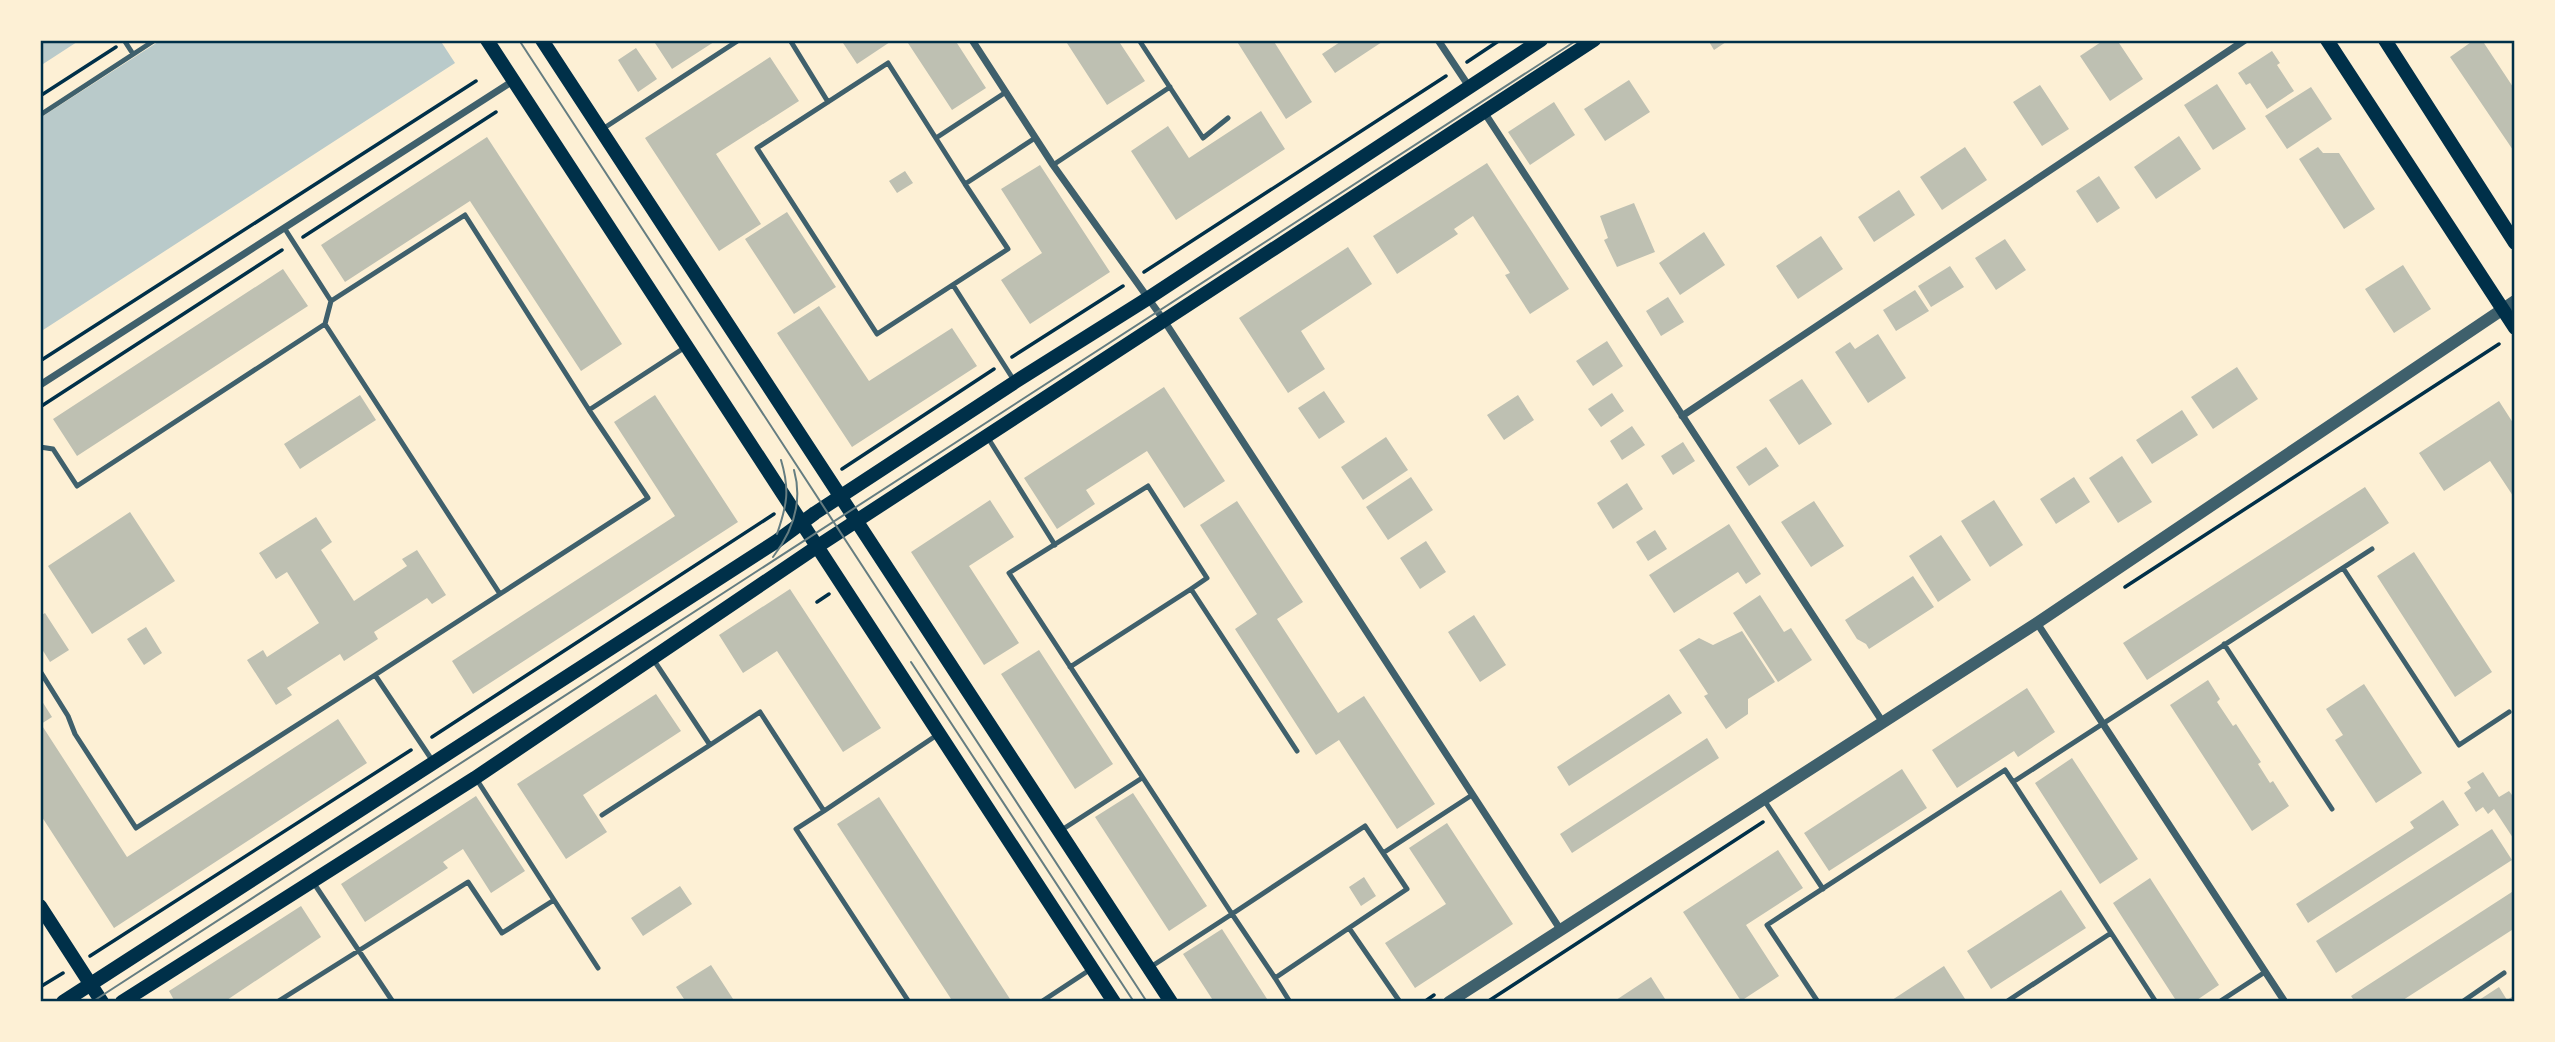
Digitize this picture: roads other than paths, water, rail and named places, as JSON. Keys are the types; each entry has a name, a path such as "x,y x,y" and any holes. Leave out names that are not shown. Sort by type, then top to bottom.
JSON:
{"main road":[{"path":"487,40 1114,1002"},
{"path":"542,40 1171,1002"},
{"path":"63,1002 777,541 841,496 1541,40"},
{"path":"122,1002 475,778 818,546 1594,40"},
{"path":"2327,40 2509,305 2515,328"},
{"path":"2385,40 2515,243"},
{"path":"40,906 102,1002"}],"street":[{"path":"972,40 1053,165 1163,319 1560,929"},
{"path":"1438,40 1470,88"},
{"path":"1682,416 2245,40"},
{"path":"40,385 513,81"},
{"path":"1484,112 1882,721"},
{"path":"1449,1002 2037,622 2509,305"},
{"path":"2037,622 2285,1002"}],"lane":[{"path":"40,115 155,40"},
{"path":"601,130 739,40"},
{"path":"790,40 828,102"},
{"path":"1139,40 1203,138 1228,118"},
{"path":"124,41 133,54"},
{"path":"888,63 1008,249 877,334 757,148 828,102 888,63"},
{"path":"1053,165 1170,87"},
{"path":"936,138 1006,92"},
{"path":"965,184 1035,138"},
{"path":"40,447 53,449 77,486 325,324 331,301 465,215 648,498 136,828 75,734 68,716 40,671"},
{"path":"285,229 331,301"},
{"path":"953,285 1015,382"},
{"path":"325,324 500,594"},
{"path":"589,410 687,346"},
{"path":"986,436 1055,545"},
{"path":"1070,667 1207,578 1148,486 1009,573 1142,778 1290,1002"},
{"path":"2013,782 2372,549"},
{"path":"2343,568 2459,745 2509,712"},
{"path":"1191,589 1297,751"},
{"path":"2224,645 2332,809"},
{"path":"652,658 710,745"},
{"path":"375,675 434,762"},
{"path":"602,816 760,712 824,811"},
{"path":"909,1002 796,829 940,733"},
{"path":"1818,1002 1767,925 2005,770 2157,1002"},
{"path":"475,778 598,968"},
{"path":"1060,831 1142,778"},
{"path":"1383,853 1472,795"},
{"path":"1763,798 1823,888"},
{"path":"1149,968 1365,825 1406,889 1275,978"},
{"path":"312,880 393,1002"},
{"path":"276,1002 468,882 502,933 554,900"},
{"path":"1349,928 1400,1002"},
{"path":"2006,1002 2111,933"},
{"path":"1041,1002 1093,968"},
{"path":"2219,1002 2265,972"},
{"path":"2462,1002 2504,973"}],"tram line":[{"path":"519,40 1147,1002"},
{"path":"92,1002 1577,40"},
{"path":"777,534 786,497 786,480 781,460"},
{"path":"773,557 786,537 797,505 794,470"},
{"path":"911,662 1134,1002"}]}
